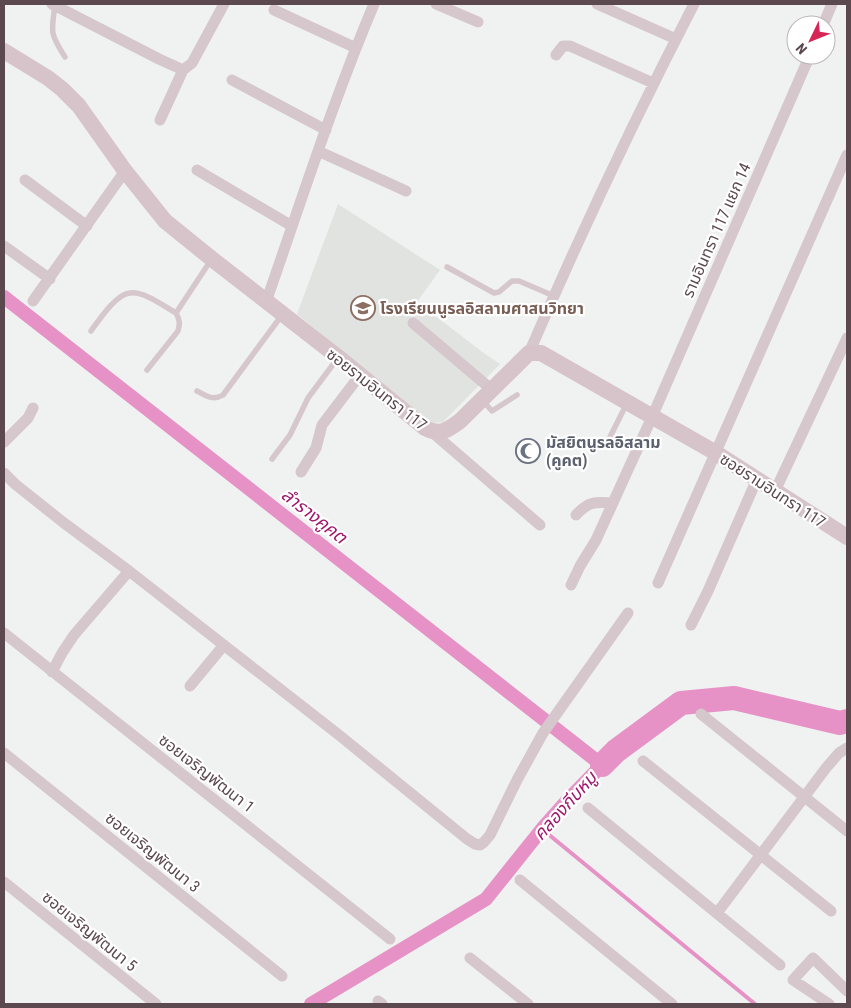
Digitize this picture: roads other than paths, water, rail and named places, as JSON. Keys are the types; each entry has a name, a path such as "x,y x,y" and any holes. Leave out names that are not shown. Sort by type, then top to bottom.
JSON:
{"street":[{"path":"160,120 183,70 192,62 224,4"},
{"path":"266,302 318,152 374,4"},
{"path":"436,4 478,22"},
{"path":"597,4 676,39"},
{"path":"529,353 653,83 694,4"},
{"path":"53,5 183,70"},
{"path":"274,10 356,48"},
{"path":"556,55 563,46 570,46 653,83"},
{"name":"ซอยรามอินทรา 117","path":"4,51 48,78 79,106 125,171 165,221 425,428 432,432 451,428 529,353 542,353 716,453 847,537"},
{"name":"รามอินทรา 117 แยก 14","path":"571,585 596,540 652,417 806,65"},
{"path":"232,80 326,130"},
{"path":"318,152 406,191"},
{"path":"658,583 847,155"},
{"path":"197,170 292,226"},
{"path":"34,301 125,171"},
{"path":"25,180 87,226"},
{"path":"4,246 50,278"},
{"path":"413,323 486,394"},
{"path":"774,491 847,338"},
{"path":"301,472 316,448 322,426 360,375"},
{"path":"4,442 28,418 33,408"},
{"path":"432,432 540,524"},
{"path":"4,473 15,484 224,645 475,844 480,845 490,834 543,733 628,613"},
{"path":"691,625 757,479"},
{"path":"576,515 583,507 590,503 613,503"},
{"path":"52,672 62,652 74,635 129,571"},
{"name":"ซอยเจริญพัฒนา 1","path":"4,633 390,939"},
{"path":"190,686 224,645"},
{"path":"701,714 847,831"},
{"path":"717,913 826,768 839,753 847,748"},
{"name":"ซอยเจริญพัฒนา 3","path":"4,752 282,976"},
{"path":"643,762 831,911"},
{"path":"588,808 780,965"},
{"path":"520,880 672,1004"},
{"name":"ซอยเจริญพัฒนา 5","path":"4,882 156,1004"},
{"path":"470,958 528,1004"},
{"path":"829,1004 793,980 814,958 847,991"}],"lane":[{"path":"53,5 52,29 54,40 65,57"},
{"path":"176,313 212,259"},
{"path":"446,267 494,293 499,292 512,281 519,281 554,296"},
{"path":"90,331 116,300 130,293 139,294 154,300 176,313 180,325 178,331 147,370"},
{"path":"197,391 212,399 223,395 283,314"},
{"path":"272,459 290,435 308,398 338,358"},
{"path":"486,394 492,411 518,395"},
{"path":"609,439 627,402"}],"waterway":[{"name":"ลำรางคูคต","path":"4,297 602,765 542,829 486,899 311,1004"},
{"name":"คลองกีบหมู","path":"602,765 616,751 681,703 734,698 840,723 847,721"},
{"path":"542,829 755,1004"}],"place":[{"name":"โรงเรียนนูรลอิสลามศาสนวิทยา","path":"363,308"},
{"name":"มัสยิตนูรลอิสลาม (คูคต)","path":"528,451"}]}
